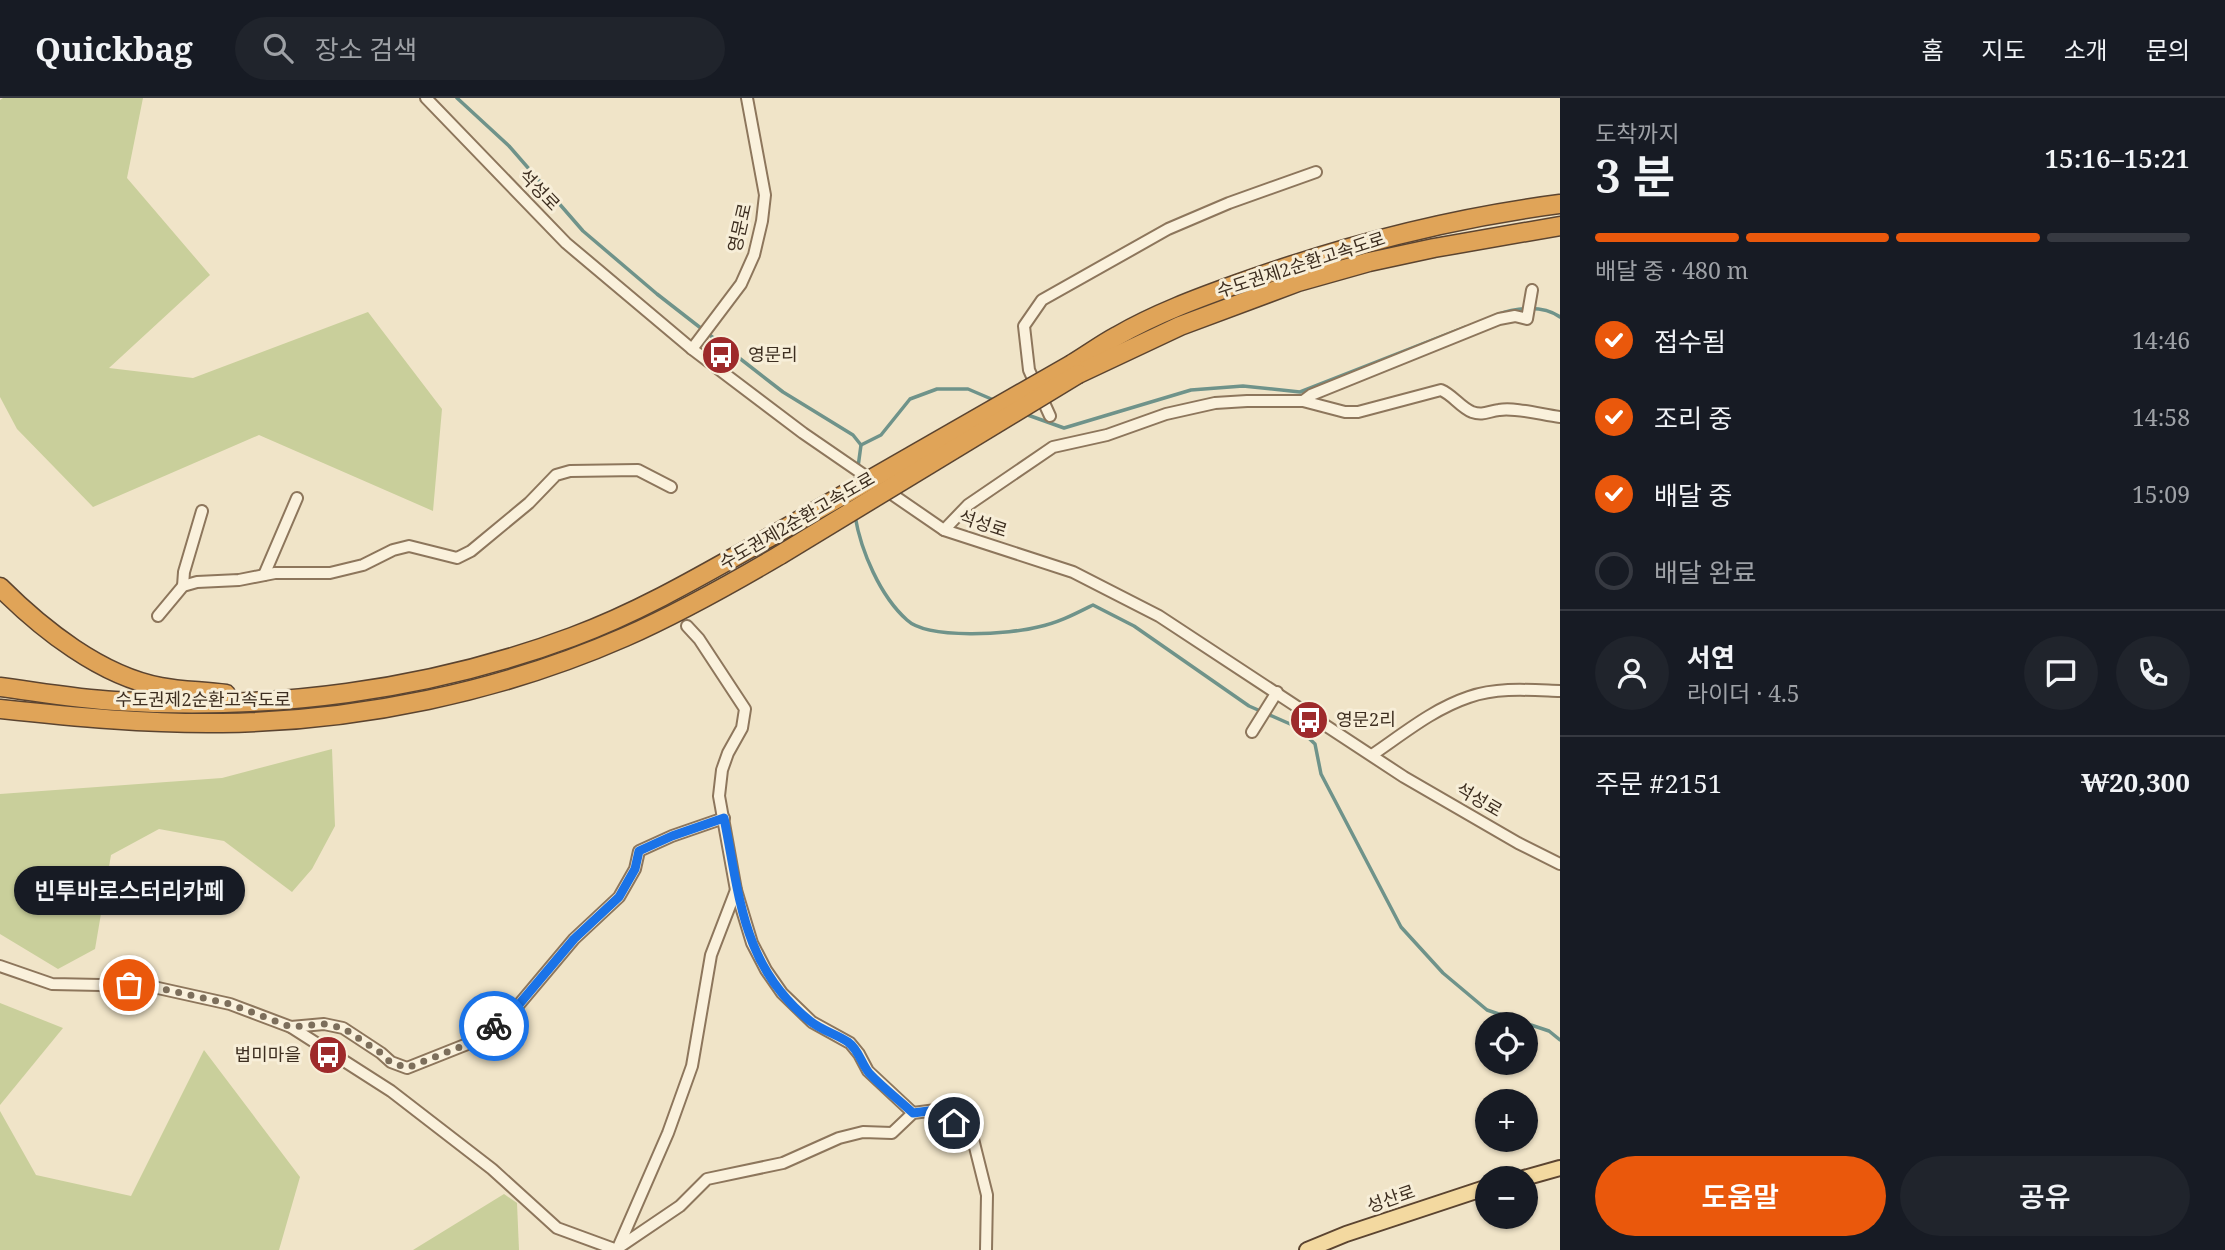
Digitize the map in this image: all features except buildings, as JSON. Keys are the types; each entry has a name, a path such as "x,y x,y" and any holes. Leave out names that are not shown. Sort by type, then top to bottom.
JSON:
{"highway":[{"name":"수도권제2순환고속도로","path":"0,709 169,723 293,719 390,706 511,678 622,638 715,593 1075,369 1118,335 1149,320 1218,291 1309,259 1462,220 1560,204"},
{"name":"수도권제2순환고속도로","path":"0,687 113,701 256,704 345,694 423,680 532,650 573,636 661,598 1075,369 1297,282 1434,248 1560,226"},
{"path":"0,587 51,633 95,661 136,681 161,687 234,695 256,704"}],"main road":[{"path":"1538,1174 1560,1168"},
{"name":"성산로","path":"1307,1250 1359,1229 1475,1191"}],"street":[{"name":"석성로","path":"426,98 566,243 803,433 944,530 1073,572 1159,616 1404,777 1518,844 1560,864"},
{"name":"영문로","path":"696,345 741,284 754,255 762,221 765,195 747,98"},
{"path":"1050,416 1029,370 1024,326 1042,300 1168,229 1229,203 1316,172"},
{"path":"1303,401 1311,395 1499,319 1515,316 1527,319 1532,294"},
{"path":"944,530 968,505 1053,447 1107,435 1166,414 1215,403 1303,401 1345,412 1358,412 1441,390 1452,395 1469,411 1476,413 1484,414 1501,409 1560,417"},
{"path":"183,586 275,573 330,573 363,565 393,550 409,546 457,558 471,551 529,503 556,475 570,471 638,470 671,487"},
{"path":"264,575 297,498"},
{"path":"158,616 183,586 184,572 202,511"},
{"path":"687,626 699,639 745,709 742,728 728,753 722,771 719,796 736,890 752,943 765,970 782,993 812,1022 849,1043 859,1054 867,1071 913,1113"},
{"path":"1372,755 1433,713 1470,696 1517,689 1560,691"},
{"path":"1252,732 1278,692"},
{"path":"291,1027 324,1024 343,1028 390,1062 407,1068 480,1039 516,1008 574,939 619,897 635,869 639,851 724,818"},
{"path":"616,1250 668,1133 692,1066 711,955 736,890"},
{"path":"0,967 52,984 149,986 230,1004 291,1027 391,1091 492,1169 557,1227 616,1250"},
{"path":"616,1250 680,1206 706,1179 783,1163 839,1138 863,1132 892,1133 913,1113 936,1110 972,1135 987,1195 986,1250"}],"green space":[{"path":"143,98 127,178 210,275 109,368 193,378 368,312 442,409 433,511 259,435 93,507 17,429 0,397 0,100"},
{"path":"332,749 335,826 312,869 292,892 224,841 159,829 111,855 95,949 58,969 0,934 0,794 222,778"},
{"path":"0,1003 63,1028 0,1105"},
{"path":"204,1050 300,1177 279,1250 0,1250 0,1111 36,1175 131,1196"},
{"path":"504,1194 517,1203 519,1250 413,1250"}],"waterway":[{"path":"457,98 509,146 583,231 657,294 783,392 853,435 861,445 858,467"},
{"path":"1496,315 1528,308 1545,310 1560,317"},
{"path":"1025,414 1064,428 1191,390 1243,386 1300,392 1466,327"},
{"path":"861,445 881,435 910,399 937,389 968,389 996,401"},
{"path":"855,516 862,544 880,586 897,610 918,626 951,633 1009,632 1052,623 1093,605 1134,626 1249,706 1297,727 1315,744 1321,774 1401,927 1443,973 1487,1010 1549,1031 1560,1040"}],"way so far":[{"path":"129,985 149,986 230,1004 291,1027 324,1024 343,1028 390,1062 407,1068 480,1039 494,1026"}],"place":[{"name":"영문리","path":"721,355"},
{"name":"영문2리","path":"1309,720"},
{"name":"빈투바로스터리카페","path":"129,985"},
{"name":"법미마을","path":"328,1055"}],"route":[{"path":"494,1026 516,1008 574,939 619,897 635,869 639,851 724,818 741,911 765,970 782,993 812,1022 849,1043 859,1054 867,1071 913,1113 936,1110 954,1123"}]}
